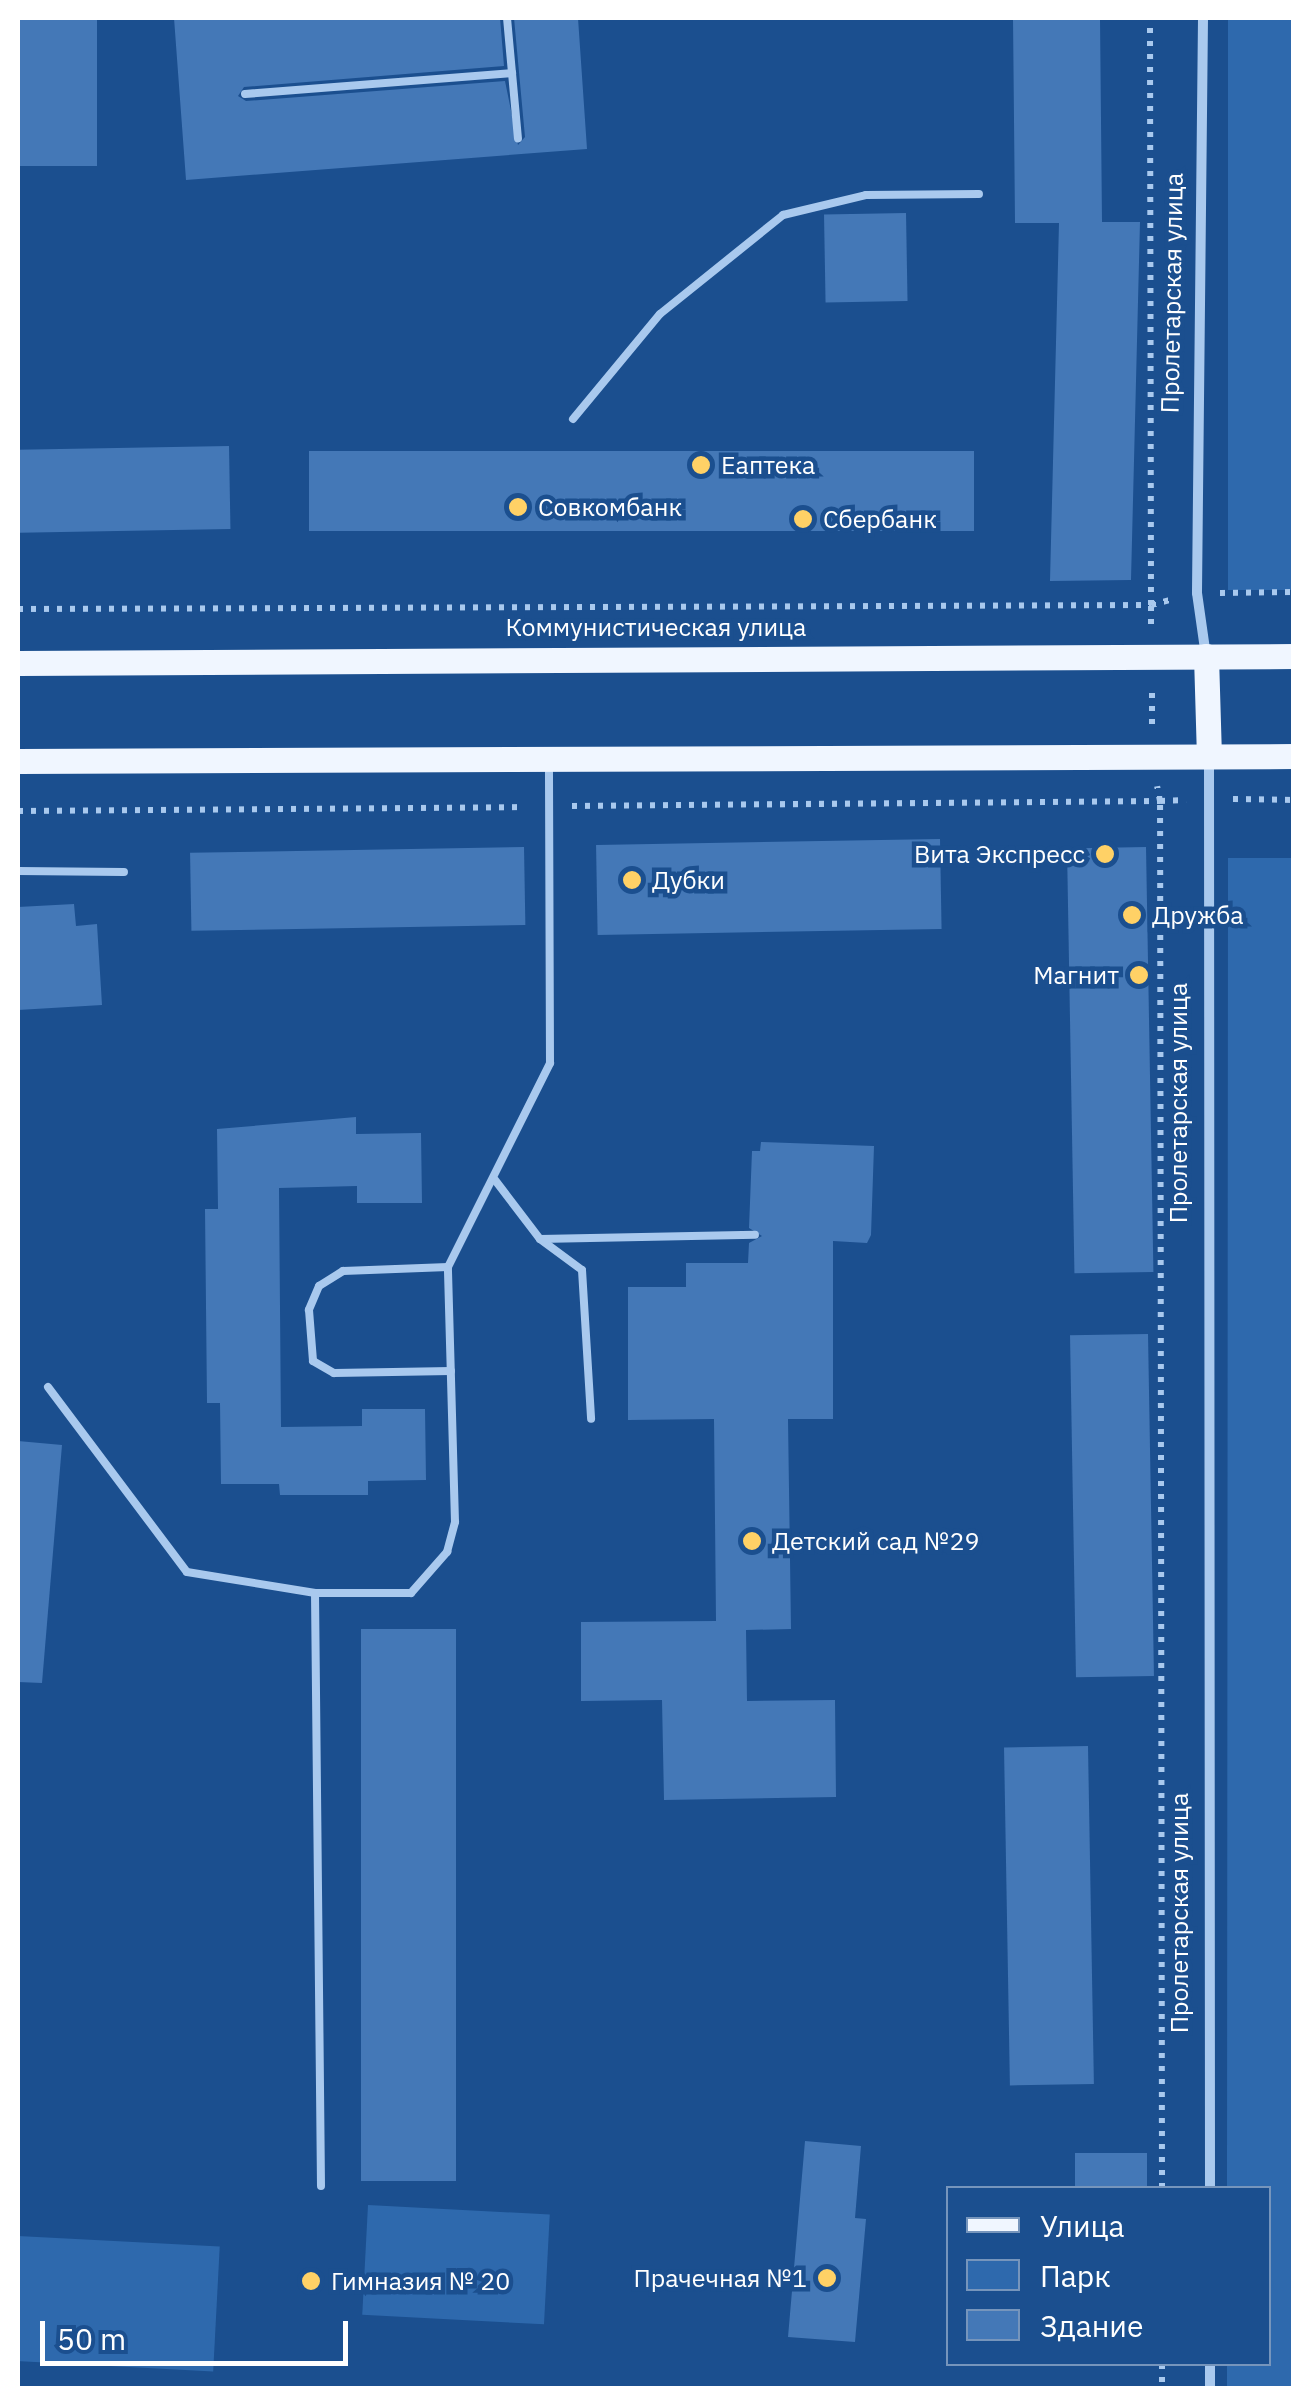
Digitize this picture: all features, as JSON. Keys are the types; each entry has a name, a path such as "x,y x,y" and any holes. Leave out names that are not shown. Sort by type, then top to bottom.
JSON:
{"main road":[{"name":"Пролетарская улица","path":"1206,656 1209,756"},
{"name":"Коммунистическая улица","path":"18,663 1294,656"},
{"path":"18,760 1294,756"}],"street":[{"name":"Пролетарская улица","path":"1202,18 1198,593 1206,656"},
{"name":"Пролетарская улица","path":"1209,756 1210,2186"}],"lane":[{"path":"508,18 518,138"},
{"path":"245,94 512,73"},
{"path":"573,420 660,314 783,215 866,195 979,194"},
{"path":"48,1387 187,1572 315,1592 412,1594 447,1552 455,1522 448,1267 495,1180 550,1063 549,758"},
{"path":"18,871 124,872"},
{"path":"495,1180 540,1239 582,1270 590,1420"},
{"path":"540,1239 755,1235"},
{"path":"448,1267 343,1271 320,1286 309,1310 313,1361 334,1373 451,1371"},
{"path":"315,1592 321,2186"}],"path":[{"path":"18,609 1151,605 1150,18"},
{"path":"18,811 1294,800"},
{"path":"1160,801 1162,2186"}],"green space":[{"path":"1228,18 1293,18 1293,590 1228,590"},
{"path":"1228,858 1294,858 1293,2388 1227,2388 1227,2366 1271,2366 1271,2186 1227,2186"},
{"path":"368,2205 550,2215 544,2324 362,2315"},
{"path":"18,2236 220,2247 213,2371 18,2361"}],"building":[{"path":"18,18 97,18 97,166 18,166"},
{"path":"174,18 500,18 504,66 244,87 238,96 246,101 505,81 518,145 525,137 514,18 578,18 587,149 186,180"},
{"path":"1013,18 1100,18 1102,222 1140,222 1131,580 1050,581 1059,223 1015,223"},
{"path":"906,213 908,301 826,302 824,214"},
{"path":"229,446 230,529 19,533 18,450"},
{"path":"309,451 974,451 974,531 309,531"},
{"path":"940,839 942,929 598,935 596,845"},
{"path":"524,847 525,925 191,931 190,853"},
{"path":"1146,847 1153,1272 1074,1273 1067,848"},
{"path":"74,904 76,926 97,924 102,1005 18,1010 18,907"},
{"path":"356,1117 356,1134 421,1133 422,1203 357,1203 357,1186 279,1188 281,1427 362,1426 362,1409 425,1409 426,1480 368,1481 368,1495 280,1495 279,1484 221,1484 220,1403 207,1403 205,1209 218,1209 217,1129"},
{"path":"761,1142 874,1146 871,1235 867,1243 833,1241 833,1419 788,1419 791,1629 746,1630 747,1701 835,1700 836,1797 664,1800 662,1700 581,1701 581,1622 716,1621 714,1419 628,1420 628,1287 686,1287 686,1263 748,1263 749,1243 762,1236 749,1228 752,1151 760,1151"},
{"path":"1148,1334 1154,1676 1076,1677 1070,1335"},
{"path":"18,1441 62,1445 42,1683 18,1682"},
{"path":"361,1629 456,1629 456,2181 361,2181"},
{"path":"1088,1746 1094,2084 1010,2085 1004,1747"},
{"name":"Прачечная №1","path":"805,2141 861,2146 855,2218 866,2219 855,2342 788,2337"},
{"path":"1075,2153 1147,2153 1147,2186 1075,2186"}],"place":[{"name":"Еаптека","path":"701,465"},
{"name":"Совкомбанк","path":"518,507"},
{"name":"Сбербанк","path":"803,519"},
{"name":"Вита Экспресс","path":"1105,854"},
{"name":"Дубки","path":"632,880"},
{"name":"Дружба","path":"1132,915"},
{"name":"Магнит","path":"1139,975"},
{"name":"Детский сад №29","path":"752,1541"},
{"name":"Прачечная №1","path":"827,2278"},
{"name":"Гимназия № 20","path":"311,2281"}]}
